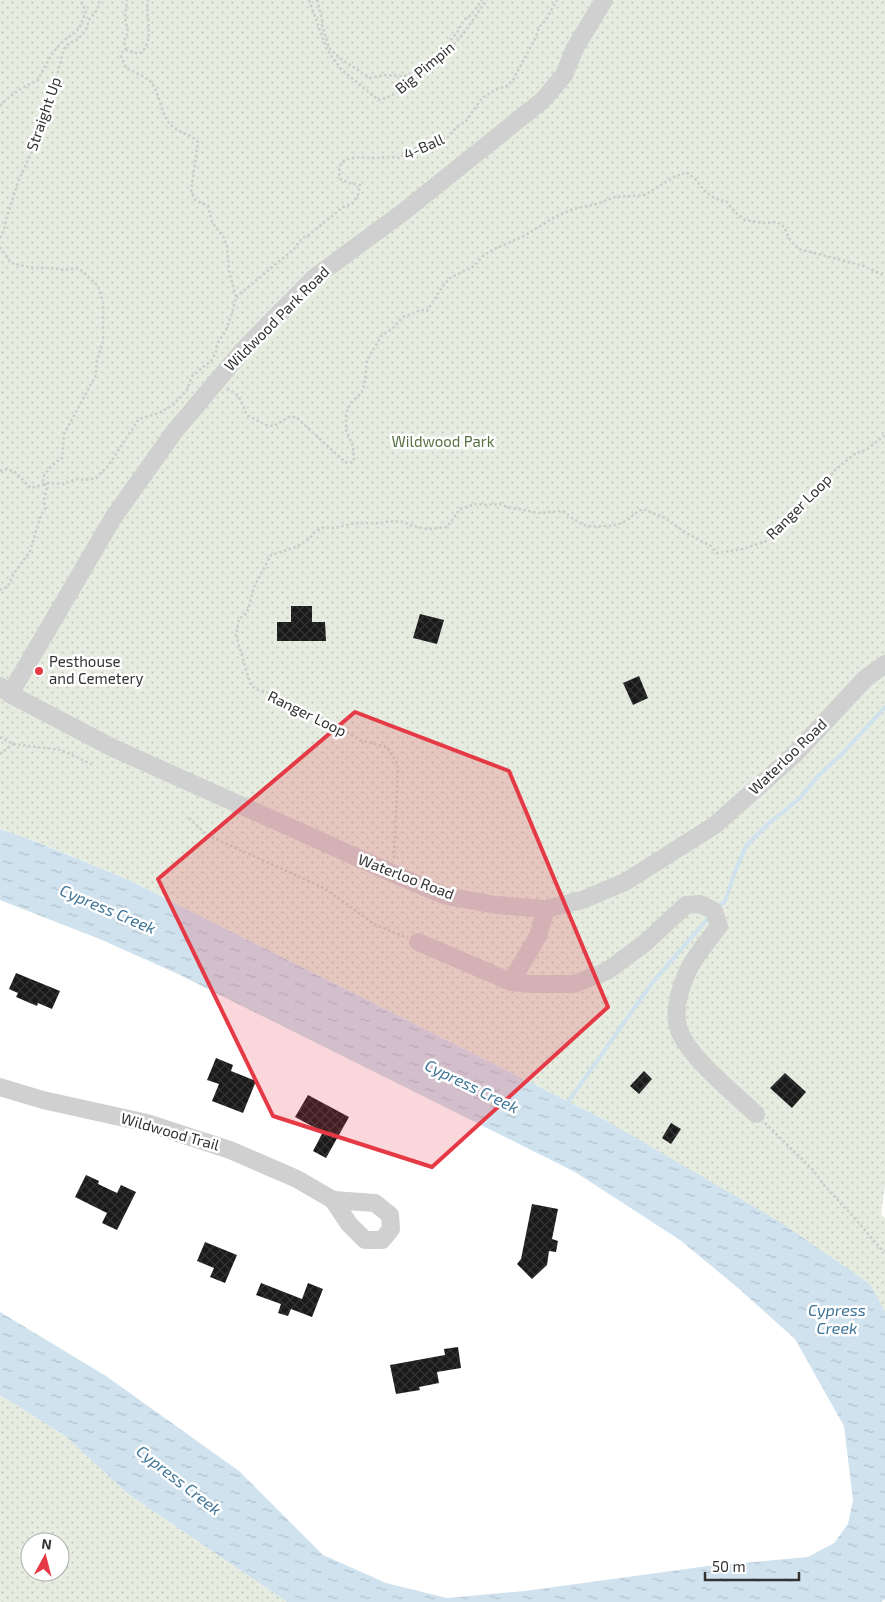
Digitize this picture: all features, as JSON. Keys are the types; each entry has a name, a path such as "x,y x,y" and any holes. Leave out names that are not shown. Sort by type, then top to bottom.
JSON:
{"street":[{"name":"Wildwood Park Road","path":"5,690 112,518 174,432 243,350 315,277 402,213 542,100 564,75 575,48 604,0"},
{"name":"Waterloo Road","path":"5,690 113,748 446,896 546,909 582,900 625,882 715,825 794,755 866,679 885,664"},
{"path":"418,942 511,982 574,984 607,971 645,943 686,905 700,904 714,911 719,926 687,972 678,998 677,1023 684,1043 756,1114"},
{"path":"511,982 538,936 546,909"},
{"name":"Wildwood Trail","path":"0,1087 42,1100 147,1123 230,1150 297,1179 333,1200"}],"path":[{"path":"0,106 25,85 38,80 51,54 61,43 79,29 86,11 80,0"},
{"name":"Straight Up","path":"0,238 18,182 33,149 39,126 52,94 64,50 69,43 77,40 86,30 89,20 97,10 100,0"},
{"path":"126,50 124,41 128,32 125,17 128,0"},
{"path":"126,50 139,54 147,47 149,38 148,0"},
{"name":"Big Pimpin","path":"309,0 327,50 341,69 378,100 394,95 418,77 456,42 487,0"},
{"path":"317,0 329,48 340,59 370,78 384,75 404,76 415,72 438,56 458,31 464,20 471,15 482,0"},
{"name":"4-Ball","path":"236,298 294,249 302,238 309,235 343,207 353,203 360,185 340,179 338,170 344,161 351,157 359,156 399,158 423,144 446,139 458,126 466,121 482,98 497,88 507,86 513,80 536,37 539,27 545,21 557,0"},
{"path":"0,471 7,469 14,472 31,488 44,483 63,484 77,479 96,478 108,466 139,419 159,413 173,405 187,390 192,376 196,371 208,364 216,352 220,338 226,330 232,313 236,298 229,271 227,246 224,238 212,222 208,206 195,200 191,191 198,142 193,136 180,132 170,124 163,113 155,87 149,80 126,68 121,56 123,51 126,50"},
{"path":"208,364 210,376 229,391 235,393 247,415 266,425 274,426 289,417 296,417 344,462 350,463 354,461 353,446 346,430 346,413 351,403 362,392 366,382 367,360 382,335 392,329 408,314 421,310 426,311 450,278 474,266 484,255 494,249 524,236 553,218 573,209 597,204 615,197 645,195 674,177 686,172 705,191 714,198 727,202 745,220 764,223 777,222 784,227 790,240 799,249 864,266 885,276"},
{"path":"0,248 11,263 33,268 66,270 76,268 81,270 98,286 103,302 103,342 97,360 96,375 64,434 62,458 52,465 43,476 47,488 44,499 45,509 30,551 13,575 8,586 0,590"},
{"name":"Ranger Loop","path":"394,874 398,764 388,747 360,740 330,722 273,694 255,689 250,683 236,635 239,619 247,613 254,587 271,555 296,548 309,539 314,532 324,527 334,528 356,523 382,523 390,521 404,522 427,529 447,527 460,509 476,504 500,504 539,513 563,511 590,528 616,525 643,509 665,518 686,533 711,546 717,553 726,553 769,540 811,494 824,484 835,470 856,453 866,450 885,435"},
{"path":"0,737 13,744 61,750 93,765"},
{"path":"0,754 13,744"},
{"path":"189,818 208,835 324,888 374,924 418,942"},
{"path":"756,1114 814,1171 824,1185 880,1248 885,1251"}],"highlighted area":[{"path":"355,712 509,771 608,1007 432,1167 273,1116 158,879"}],"green space":[{"name":"Wildwood Park","path":"0,0 885,0 885,1186 881,1215 885,1218 885,1311 870,1284 607,1121 129,880 38,842 0,829"},
{"path":"0,1395 64,1435 127,1493 287,1602 0,1602"}],"water":[{"name":"Cypress Creek","path":"0,829 37,842 129,880 607,1121 780,1222 870,1284 885,1311 885,1599 881,1602 287,1602 127,1493 64,1435 0,1395 0,1312 106,1376 239,1471 323,1555 386,1583 447,1598 525,1591 708,1566 808,1557 834,1543 848,1524 853,1500 844,1426 795,1339 680,1240 575,1172 178,974 102,940 0,900"}],"building":[{"path":"291,606 312,606 312,622 325,622 326,641 277,641 277,622 291,622"},
{"path":"420,614 444,620 437,644 413,638"},
{"path":"639,676 648,698 633,705 623,683"},
{"path":"16,973 60,991 52,1009 38,1003 37,1006 16,997 18,993 9,989"},
{"path":"216,1058 233,1065 231,1071 256,1081 243,1113 212,1101 219,1084 207,1080"},
{"path":"644,1071 652,1079 639,1094 630,1086"},
{"path":"785,1073 806,1092 792,1108 770,1088"},
{"path":"308,1095 349,1117 326,1158 313,1151 323,1132 295,1117"},
{"path":"671,1123 681,1129 671,1144 662,1138"},
{"path":"86,1175 99,1181 98,1184 117,1193 121,1185 136,1192 117,1230 102,1223 107,1213 75,1197"},
{"path":"532,1204 558,1209 552,1239 558,1241 556,1252 549,1251 547,1265 532,1279 517,1264 521,1259"},
{"path":"205,1242 237,1255 225,1283 210,1277 214,1268 197,1261"},
{"path":"261,1283 302,1299 308,1283 323,1289 312,1317 291,1309 288,1316 278,1313 281,1304 256,1295"},
{"path":"458,1347 461,1368 437,1372 439,1383 419,1387 420,1390 396,1394 390,1365 445,1355 444,1349"}],"waterway":[{"path":"718,907 725,901 746,846 768,824 799,799 819,775 843,753 885,707"},
{"path":"566,1105 652,983 710,916"}],"place":[{"name":"Pesthouse and Cemetery","path":"39,671"}]}
